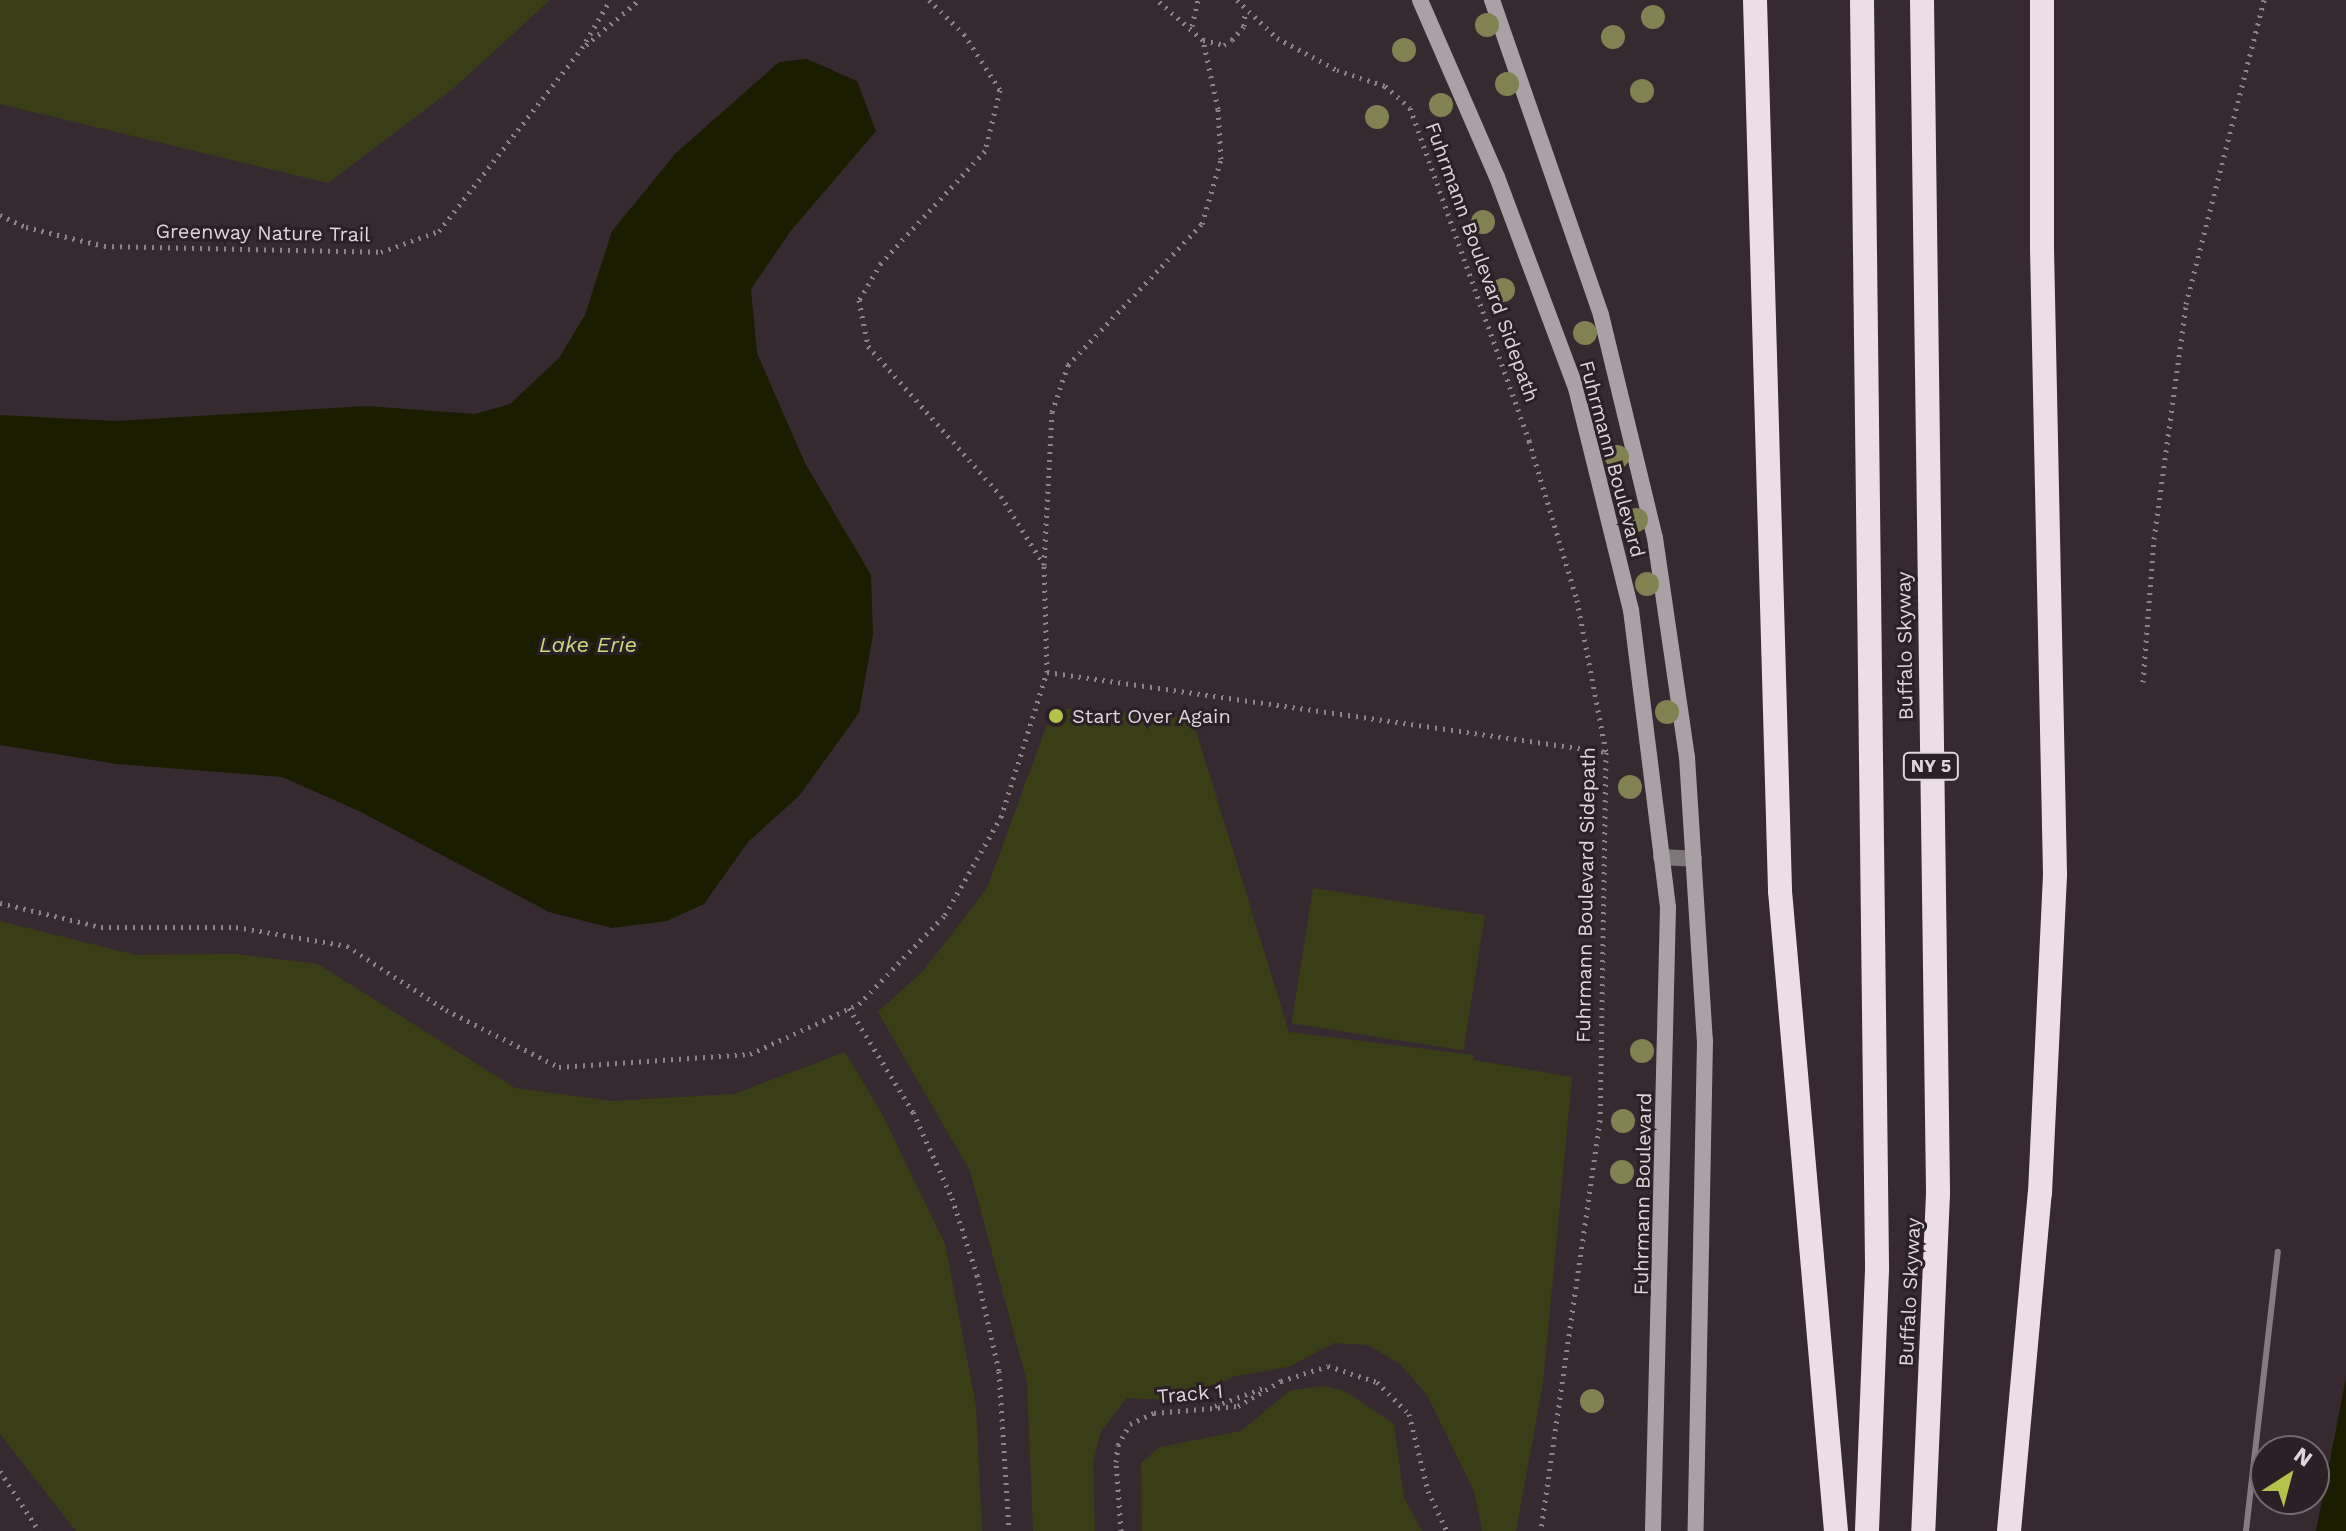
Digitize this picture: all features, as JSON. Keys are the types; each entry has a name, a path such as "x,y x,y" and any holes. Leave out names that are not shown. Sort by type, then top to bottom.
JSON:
{"highway":[{"path":"1755,0 1780,891 1836,1531"},
{"name":"Buffalo Skyway","path":"1862,0 1877,1270 1867,1531"},
{"name":"Buffalo Skyway","path":"1922,0 1938,1194 1923,1531"},
{"path":"2009,1531 2040,1193 2055,874 2042,250 2042,0"}],"street":[{"name":"Fuhrmann Boulevard","path":"1420,0 1497,177 1576,388 1631,610 1668,907 1653,1531"},
{"name":"Fuhrmann Boulevard","path":"1492,0 1601,315 1655,538 1687,757 1705,1040 1696,1531"},
{"path":"1661,857 1694,859"}],"path":[{"name":"Greenway Nature Trail","path":"0,215 26,227 104,246 381,252 439,231 582,48 610,0"},
{"name":"Greenway Nature Trail","path":"582,48 639,0"},
{"path":"0,903 101,927 236,927 347,946 446,1010 559,1067 750,1054 849,1008 945,915 1001,817 1047,672 1044,565 1052,412 1068,365 1202,224 1221,159 1218,109 1203,40 1192,27 1157,0"},
{"path":"1192,27 1198,0"},
{"name":"Fuhrmann Boulevard Sidepath","path":"1237,0 1245,11 1277,38 1337,70 1385,86 1410,108 1533,455 1577,600 1606,752 1600,1120 1541,1531"},
{"path":"2143,682 2154,539 2186,304 2264,0"},
{"path":"932,1 964,34 1000,90 985,151 881,263 859,300 868,346 1001,496 1044,565"},
{"path":"1203,40 1224,45 1232,40 1244,26 1245,11"},
{"path":"1047,672 1606,752"},
{"path":"849,1008 913,1112 977,1275 999,1371 1009,1531"},
{"name":"Track 1","path":"1121,1531 1116,1462 1124,1432 1140,1417 1238,1406 1281,1381 1328,1366 1377,1382 1398,1400 1416,1429 1421,1470 1447,1531"},
{"path":"0,1471 39,1531"}],"shaded area":[{"path":"0,0 550,0 455,87 328,183 0,104"},
{"path":"1053,708 1192,718 1289,1032 1474,1055 1473,1060 1572,1077 1543,1383 1516,1531 1482,1531 1474,1491 1427,1395 1400,1364 1368,1345 1334,1343 1288,1367 1235,1376 1188,1401 1127,1398 1101,1431 1093,1463 1095,1531 1033,1531 1027,1382 970,1171 878,1012 924,970 987,888"},
{"path":"1313,888 1485,915 1463,1051 1292,1023"},
{"path":"0,921 136,955 235,954 318,964 515,1088 612,1101 734,1094 845,1052 881,1112 945,1244 976,1406 982,1531 76,1531 0,1434"},
{"path":"1324,1386 1345,1391 1394,1424 1404,1498 1422,1531 1142,1531 1141,1463 1160,1447 1241,1431 1291,1390"}],"water":[{"name":"Lake Erie","path":"807,59 857,81 876,131 790,232 751,289 757,353 805,463 871,575 873,635 859,713 799,796 748,842 704,904 667,921 612,928 549,912 361,812 282,777 117,764 0,745 0,415 115,421 367,406 475,414 510,404 559,358 585,315 612,231 676,153 779,62"},
{"path":"2346,1378 2346,1531 2316,1531 2319,1515 2330,1515 2330,1460"}],"railway":[{"path":"2246,1531 2278,1252"}],"place":[{"name":"Start Over Again","path":"1056,716"}]}
